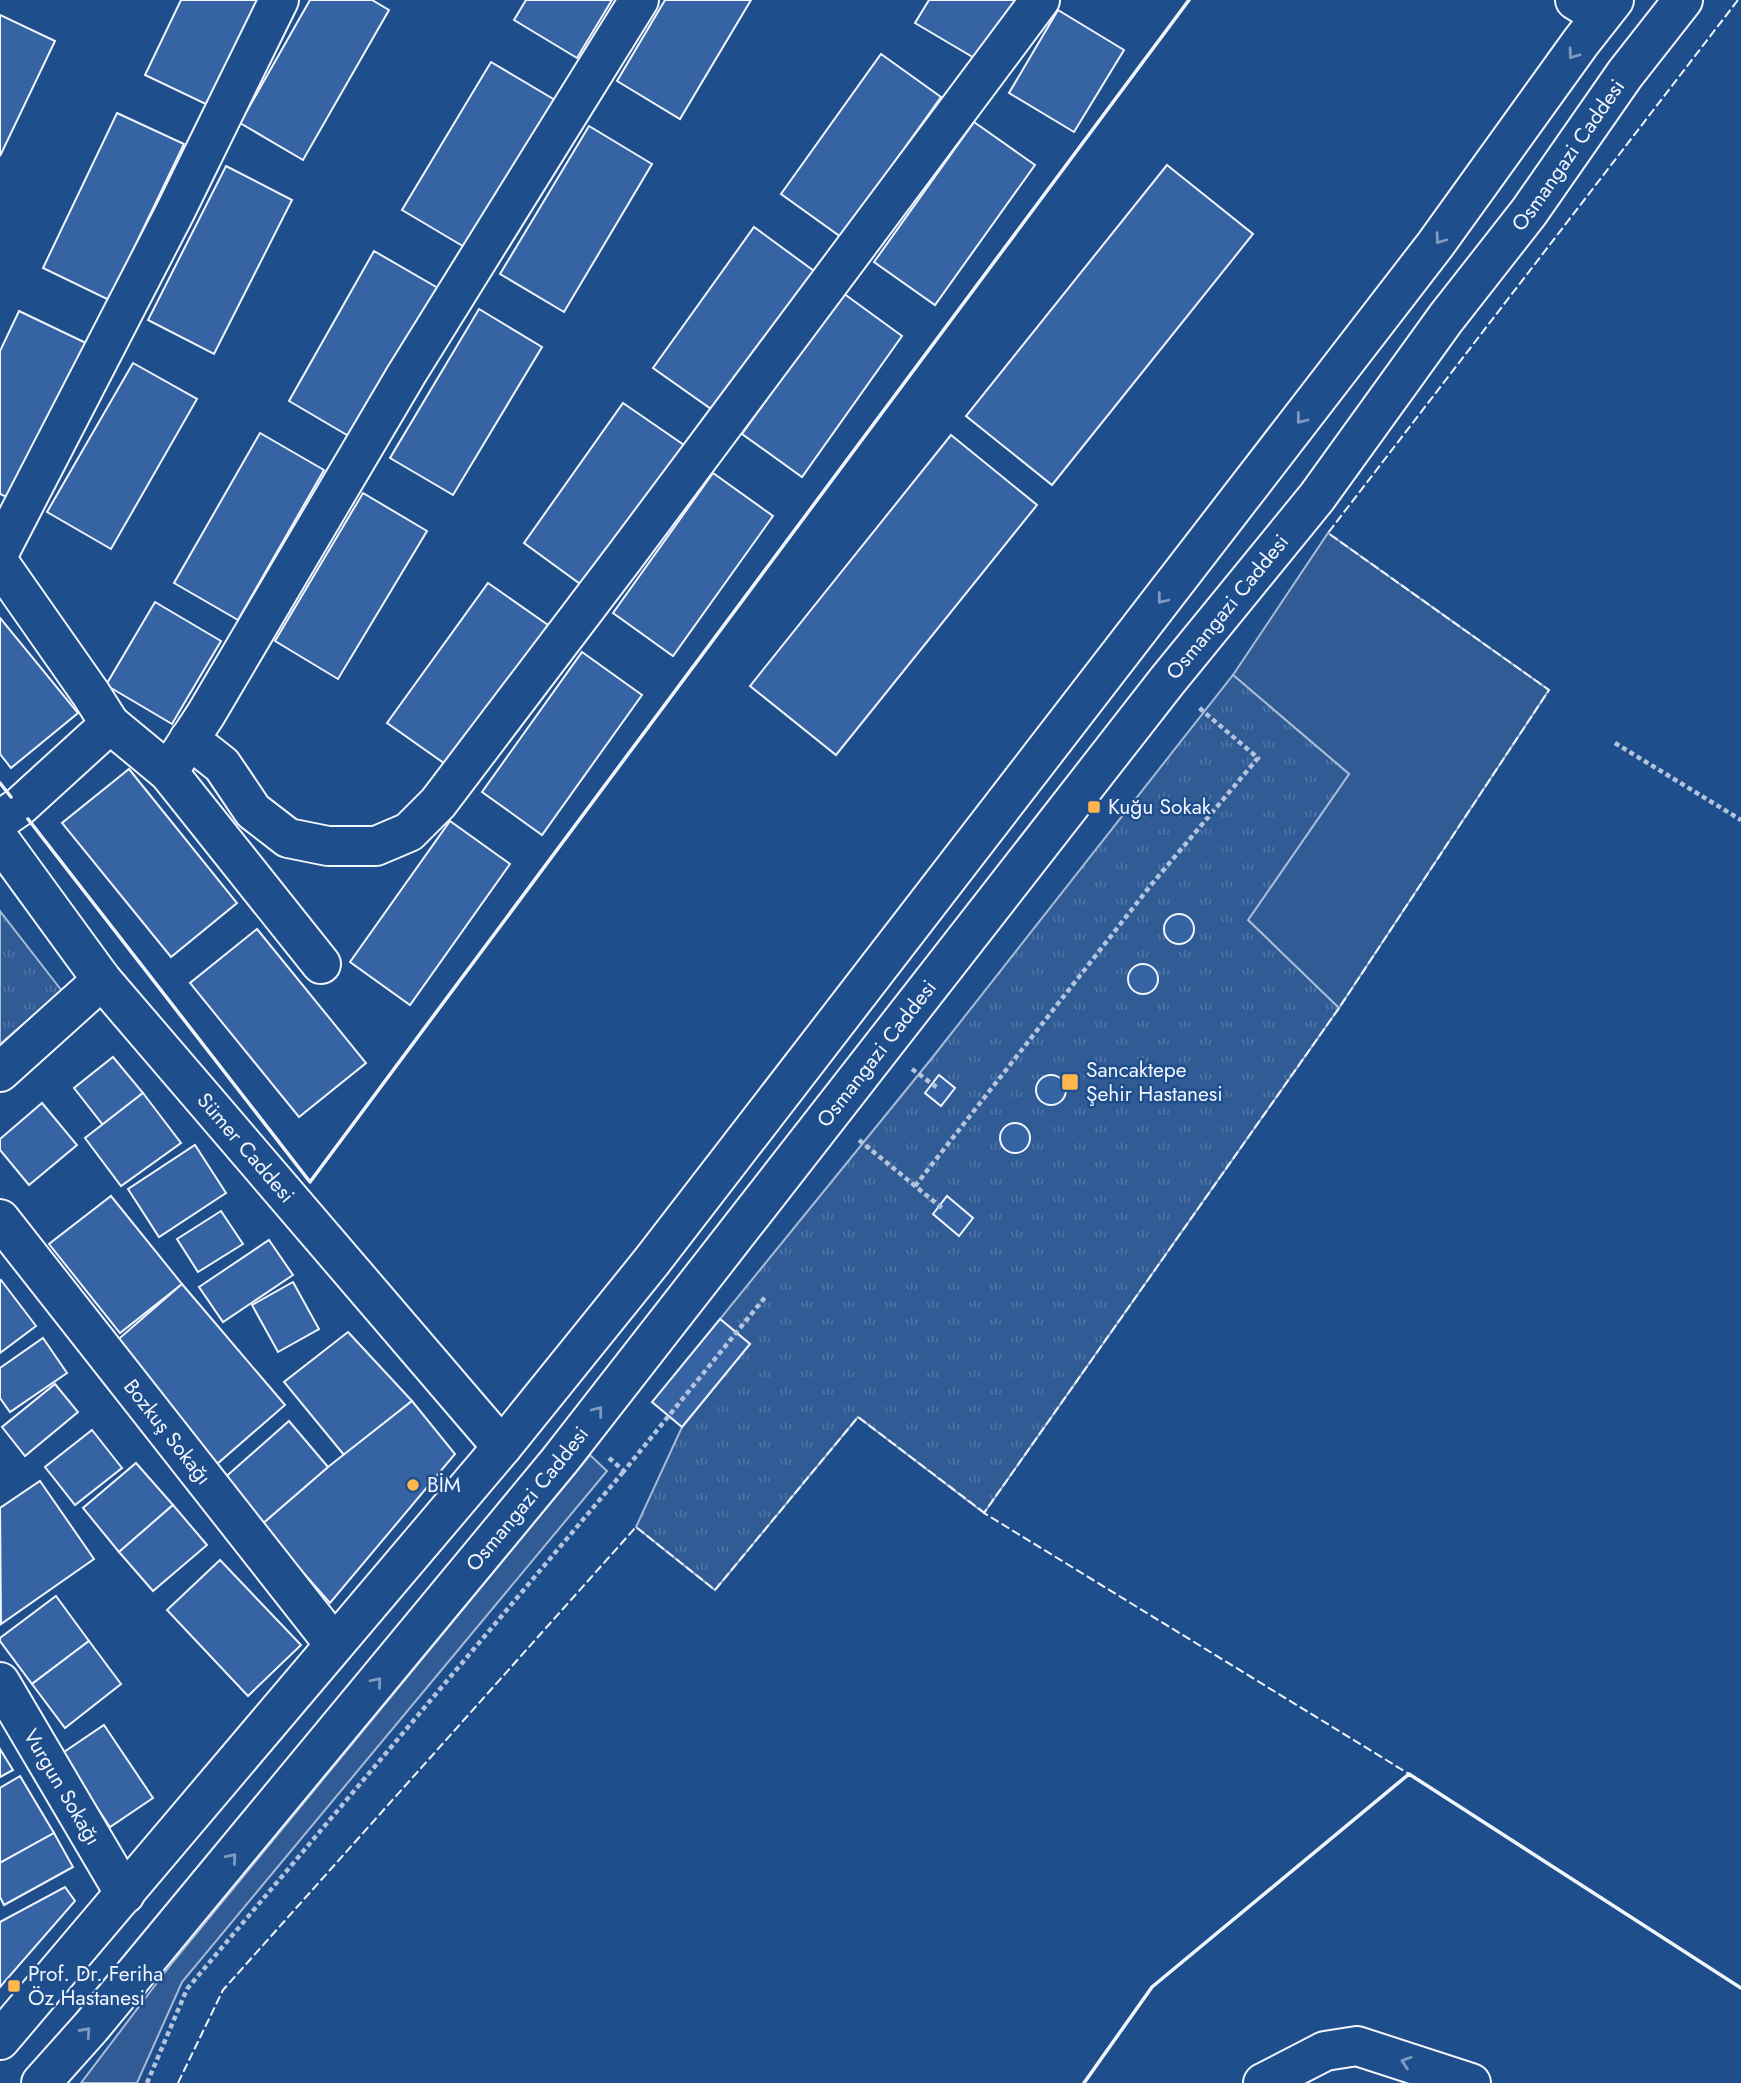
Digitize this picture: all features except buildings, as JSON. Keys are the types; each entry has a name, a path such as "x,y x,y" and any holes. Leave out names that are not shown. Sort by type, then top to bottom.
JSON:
{"main road":[{"path":"0,551 176,210 279,0"},
{"path":"168,772 406,375 639,0"},
{"path":"189,740 222,765 253,811 288,838 328,846 376,846 409,832 438,803 615,570 1040,0"},
{"name":"Osmangazi Caddesi","path":"41,2083 309,1766 580,1434 1167,681 1317,497 1446,318 1530,212 1645,48 1683,0"},
{"path":"0,2040 502,1447 652,1261 1435,245 1597,5 1645,48"},
{"path":"0,564 110,724 168,772 321,964"},
{"path":"0,820 19,807 110,724"},
{"name":"Sümer Caddesi","path":"0,840 102,980 502,1447"},
{"path":"0,1072 102,980"},
{"name":"Bozkuş Sokağı","path":"0,1219 334,1644"},
{"name":"Vurgun Sokağı","path":"0,1682 125,1894"},
{"path":"1263,2083 1325,2051 1357,2046 1471,2083"}],"path":[{"path":"915,1186 1151,885 1258,758 1167,681"},
{"path":"1615,743 1741,820"},
{"path":"829,1115 942,1208"},
{"path":"147,2083 187,1989 624,1471 766,1296"},
{"path":"580,1434 624,1471"}],"shaded area":[{"path":"1328,533 1549,690 1339,1008 1248,920 1349,774 1233,675"},
{"path":"590,1455 607,1471 182,1982 137,2083 81,2083 172,1963"}],"green space":[{"path":"1233,675 1349,774 1248,920 1339,1008 984,1513 858,1417 715,1590 636,1527 682,1427 750,1344 720,1319 932,1058"},
{"path":"0,911 62,991 0,1044"}],"fence":[{"path":"1738,0 1328,533 1549,690 1339,1008 984,1513 1409,1774 1741,1988"},
{"path":"178,2083 223,1990 636,1527 715,1590 858,1417 986,1514"},
{"path":"1084,2083 1152,1987 1409,1774"}],"wall":[{"path":"28,819 310,1182 1189,0"},
{"path":"0,783 11,797"},
{"path":"1084,2083 1152,1987 1409,1774 1741,1988"}],"place":[{"name":"Kuğu Sokak","path":"1094,807"},
{"name":"Sancaktepe Şehir Hastanesi","path":"1070,1082"},
{"name":"BİM","path":"413,1485"},
{"name":"Prof. Dr. Feriha Öz Hastanesi","path":"14,1986"}]}
